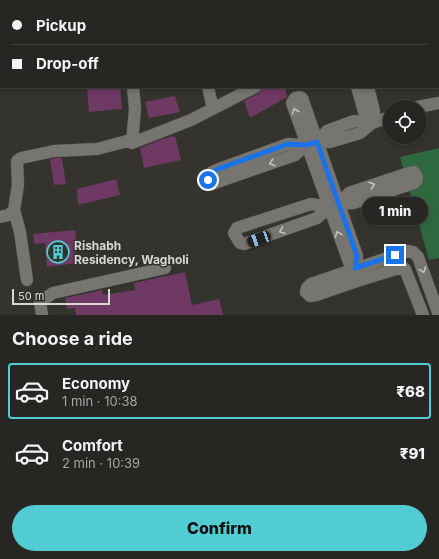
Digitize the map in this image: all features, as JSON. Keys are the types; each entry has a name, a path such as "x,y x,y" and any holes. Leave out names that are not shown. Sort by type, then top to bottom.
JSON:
{"street":[{"path":"131,140 135,109 133,88"},
{"path":"208,88 213,109"},
{"path":"27,280 20,232 14,210 18,185 17,161 21,158 54,151 97,149 131,140 132,143 191,120 253,88"},
{"path":"357,88 364,112 372,123"},
{"path":"368,88 374,111 372,123"},
{"path":"427,105 439,103"},
{"path":"312,143 288,144 218,169 212,172 208,180 212,184 295,155 312,143 327,131 354,121 372,123 383,119"},
{"path":"312,143 334,206 349,262 355,268 360,280"},
{"path":"334,206 317,218 244,244 240,243 234,233 237,228 311,204 334,206 352,203 414,183 417,180 417,176 414,172 409,173 349,193 334,206"},
{"path":"0,217 9,215 14,210"},
{"path":"405,269 396,269 316,295 310,296 306,292 306,288 312,284 408,251 413,252 418,257 439,315"},
{"path":"413,252 405,269 423,315"},
{"path":"42,315 40,302 53,293 165,268"}],"green space":[{"path":"439,148 439,258 429,260 400,157"}],"building":[{"path":"87,88 120,88 122,109 89,112"},
{"path":"262,88 285,88 287,97 250,118 244,101 259,93"},
{"path":"175,96 180,112 149,118 145,102"},
{"path":"175,136 181,160 144,168 140,148 162,139"},
{"path":"62,158 66,184 54,185 50,160"},
{"path":"116,179 120,195 78,205 77,189"},
{"name":"Rishabh Residency, Wagholi","path":"75,230 77,243 74,243 77,263 47,267 45,243 34,244 33,234"},
{"path":"185,272 192,305 219,299 223,315 76,315 75,308 67,309 65,298 102,290 103,295 135,290 134,283"}],"place":[{"name":"Rishabh Residency, Wagholi","path":"58,252"}],"route":[{"path":"208,180 212,172 218,169 288,144 306,145 317,142 357,256 355,268 395,255"}]}
